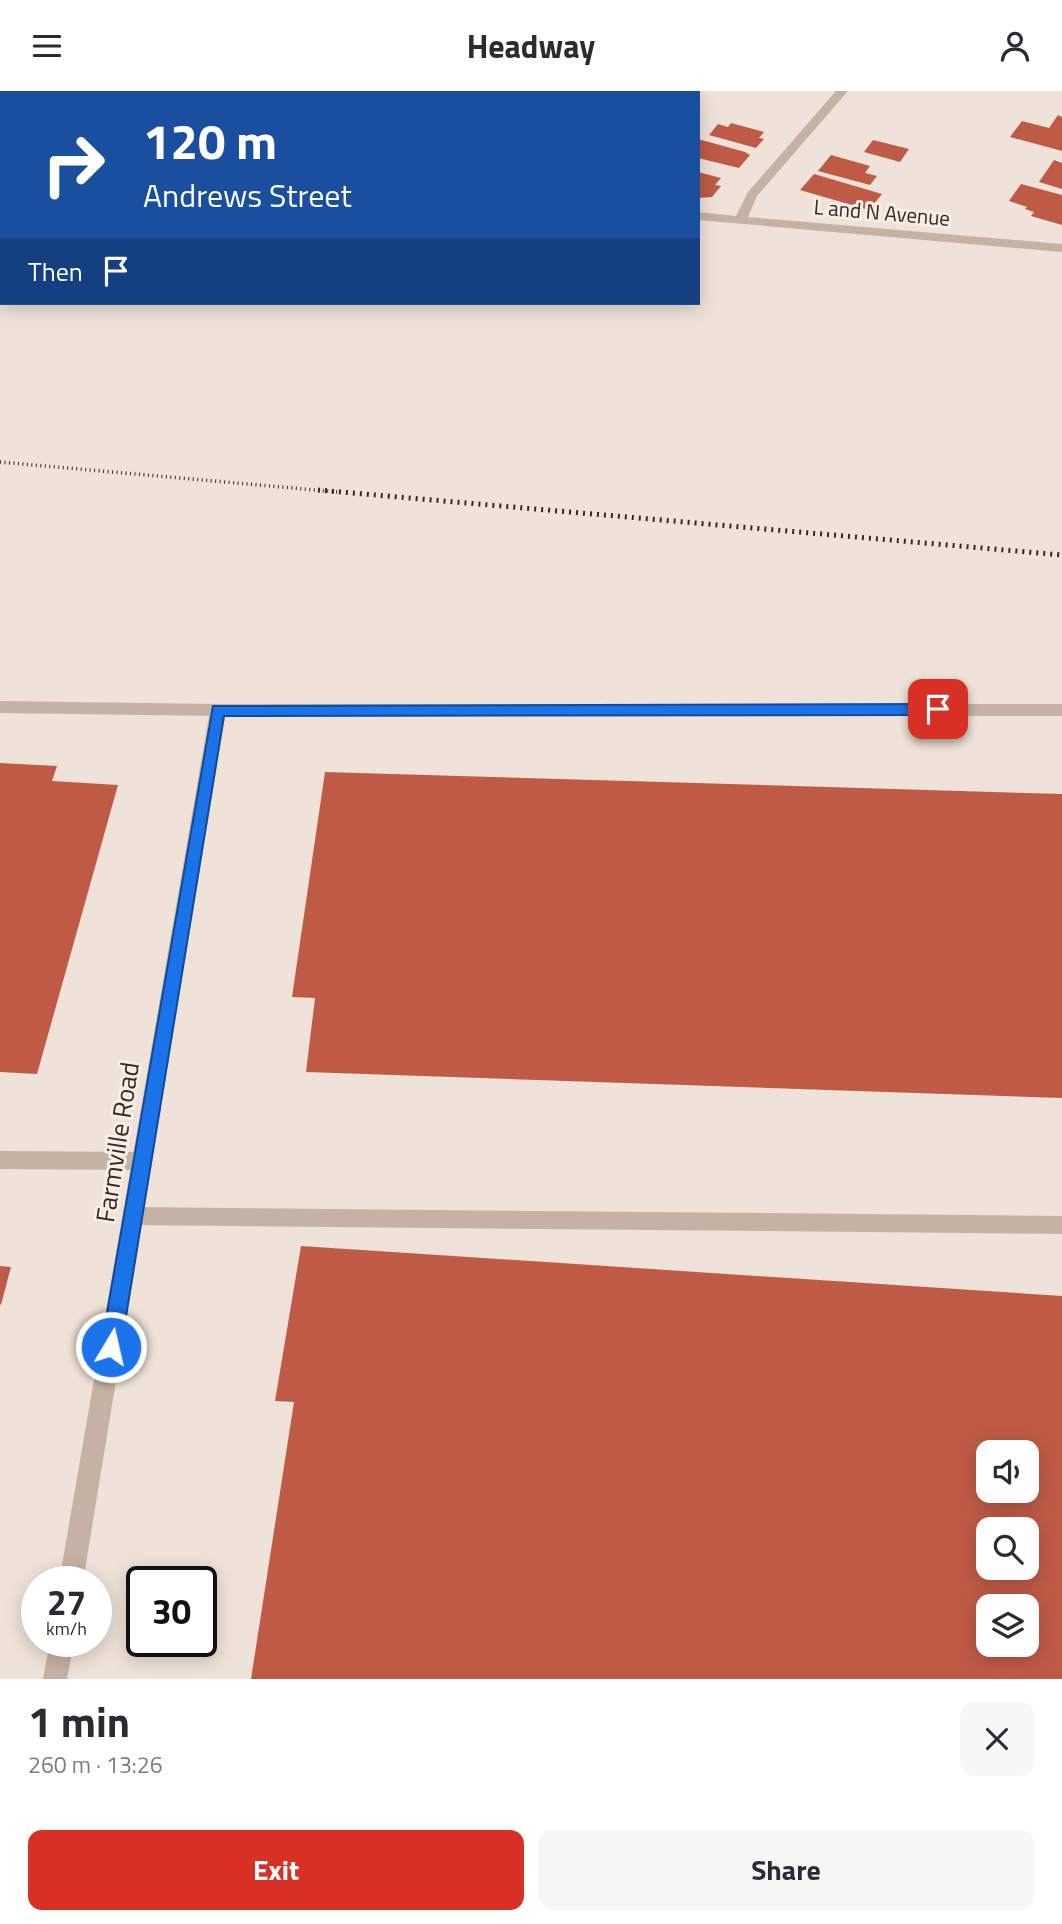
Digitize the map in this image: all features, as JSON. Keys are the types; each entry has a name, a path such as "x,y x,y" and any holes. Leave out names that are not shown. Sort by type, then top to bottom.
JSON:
{"street":[{"path":"741,219 752,195 842,91"},
{"name":"L and N Avenue","path":"700,216 1062,248"},
{"path":"0,707 218,710 1062,710"},
{"name":"Farmville Road","path":"75,1566 218,710"},
{"path":"0,1160 142,1161"},
{"path":"133,1216 1062,1225"},
{"path":"55,1679 59,1657"}],"building":[{"path":"1058,115 1062,117 1062,151 1010,137 1022,121 1049,128"},
{"path":"731,123 764,132 759,138 764,139 756,148 709,135 718,124 728,127"},
{"path":"700,140 750,155 739,168 700,158"},
{"path":"873,140 909,149 900,162 864,152"},
{"path":"831,155 870,166 865,173 877,176 870,185 818,171"},
{"path":"1054,160 1062,163 1062,189 1039,182"},
{"path":"700,173 721,178 715,185 721,186 712,197 700,198"},
{"path":"814,174 882,194 869,210 800,190"},
{"path":"1021,184 1062,195 1062,225 1031,216 1034,212 1025,209 1027,207 1009,201"},
{"path":"0,763 57,766 52,781 118,785 37,1074 0,1072"},
{"path":"325,772 1062,794 1062,1098 306,1072 315,998 292,997"},
{"path":"301,1246 1062,1296 1062,1679 251,1679 294,1402 275,1401"},
{"path":"0,1266 11,1267 1,1305 0,1304"}],"railway":[{"path":"0,462 338,492"},
{"path":"318,490 1062,555"}],"route":[{"path":"111,1347 218,710 938,709"}]}
